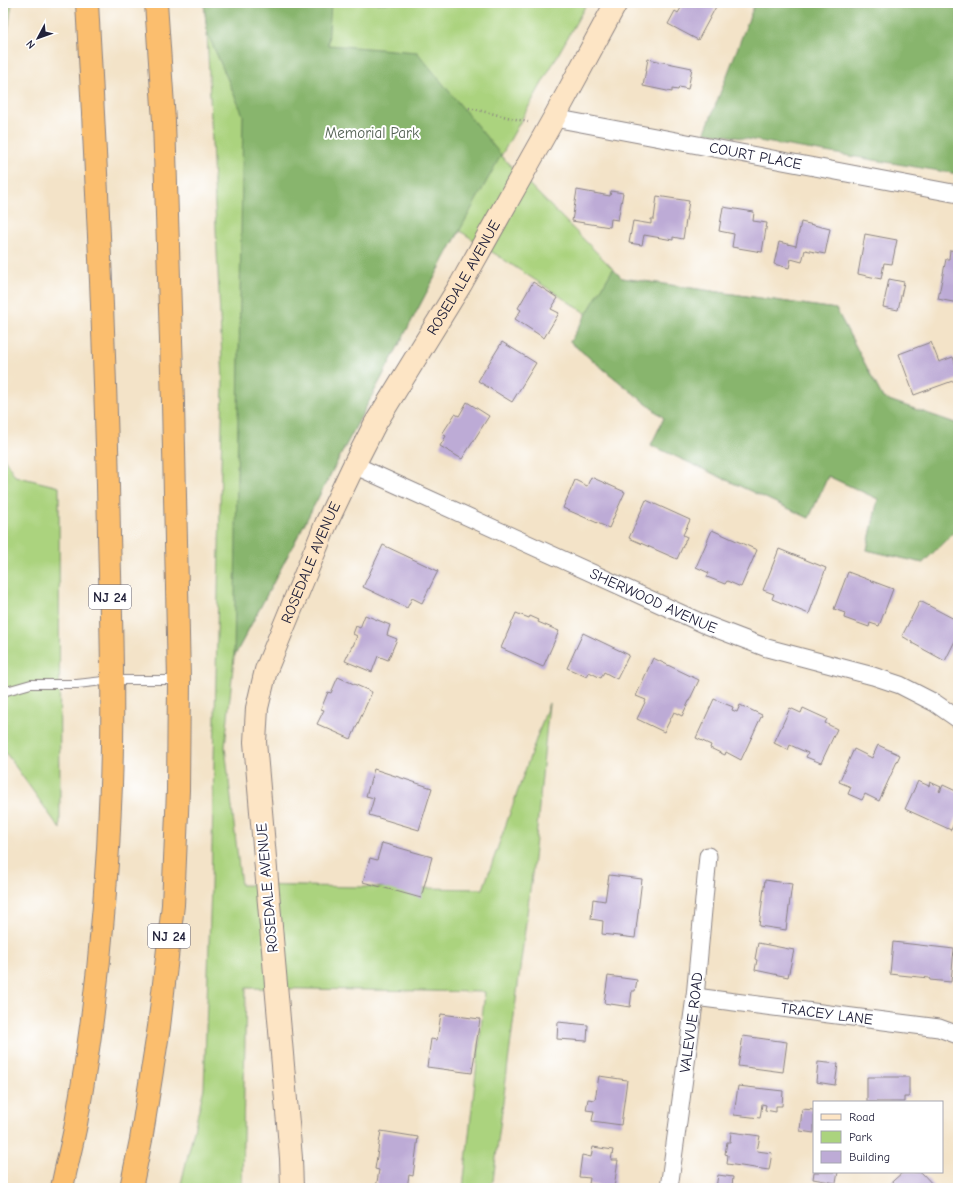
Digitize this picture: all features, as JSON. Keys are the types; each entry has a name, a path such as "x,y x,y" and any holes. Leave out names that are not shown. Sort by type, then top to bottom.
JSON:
{"highway":[{"name":"NJ 24","path":"62,1188 76,1125 93,1015 105,895 111,784 112,680 106,404 95,134 87,3"},
{"name":"NJ 24","path":"131,1188 142,1140 159,1027 173,905 178,790 179,680 173,403 164,122 156,3"}],"street":[{"name":"ROSEDALE AVENUE","path":"292,1188 255,742 257,708 266,670 326,524 375,424 461,284 616,3"},
{"name":"COURT PLACE","path":"551,123 958,194"},
{"name":"SHERWOOD AVENUE","path":"354,465 704,624 768,648 873,676 900,685 935,703 958,719"},
{"name":"VALEVUE ROAD","path":"669,1188 695,997 708,856"},
{"name":"TRACEY LANE","path":"695,997 939,1028 958,1035"}],"lane":[{"path":"3,692 31,684 77,684 112,680 179,680"}],"path":[{"path":"469,108 524,121 551,123"}],"green space":[{"path":"3,3 12,3 3,65"},
{"name":"Memorial Park","path":"204,3 587,3 501,156 622,278 836,309 883,398 958,424 958,528 923,563 867,550 878,499 828,476 809,518 651,445 664,418 570,342 587,314 460,231 234,657 225,747 241,885 483,889 549,703 534,859 493,1181 487,1188 463,1188 485,992 246,988 242,1188 180,1188 204,1088 211,886 223,382 207,32"},
{"path":"204,3 331,3 328,45 417,52 501,155 449,250 234,657 243,115 207,32"},
{"path":"755,3 958,3 958,174 705,132"},
{"path":"613,269 622,278 836,309 883,398 958,424 958,528 923,563 867,550 878,499 828,476 809,518 651,445 664,418 570,342"},
{"path":"3,456 15,476 59,487 60,829 3,749"}],"building":[{"path":"684,3 692,6 694,3 718,3 698,40 668,24 675,11 678,13"},
{"path":"648,59 692,68 688,89 679,87 678,90 672,89 672,92 643,86"},
{"path":"577,190 610,196 611,191 623,193 618,220 611,219 610,227 572,221"},
{"path":"657,196 689,201 683,239 673,237 673,240 644,235 642,245 629,243 633,221 651,224 651,219 654,219"},
{"path":"723,207 754,212 753,221 767,223 762,252 732,247 734,234 719,231"},
{"path":"801,222 830,229 825,254 805,250 802,262 791,259 789,268 774,264 779,242 796,246"},
{"path":"865,234 897,240 892,264 884,263 881,279 858,274"},
{"path":"950,250 958,251 958,303 938,299 946,259 949,259"},
{"path":"889,279 904,282 898,310 883,307"},
{"path":"533,282 558,298 551,309 559,313 544,338 515,319 521,310 518,308"},
{"path":"502,342 536,363 512,402 478,381"},
{"path":"931,342 939,362 953,357 958,371 958,379 914,395 899,354"},
{"path":"467,402 489,416 462,459 440,446 446,436 442,434 455,414 459,416"},
{"path":"591,477 625,492 609,528 563,508 575,480 587,486"},
{"path":"646,500 690,520 683,535 687,537 677,559 629,538"},
{"path":"712,530 757,550 741,587 727,581 725,584 707,577 709,573 696,567"},
{"path":"383,545 438,571 422,603 412,598 407,608 363,587"},
{"path":"779,549 826,568 809,614 772,599 774,594 763,590"},
{"path":"848,572 893,589 879,626 870,623 869,627 844,618 845,613 834,609"},
{"path":"920,601 958,621 958,635 945,661 902,636"},
{"path":"516,613 529,618 530,616 539,620 538,622 559,631 543,667 501,648"},
{"path":"365,615 390,625 387,635 397,639 388,660 378,656 372,672 345,661 357,636 353,634 356,626 360,628"},
{"path":"583,633 629,655 617,679 604,672 601,678 589,672 587,677 567,668"},
{"path":"653,658 699,680 682,716 674,712 664,732 637,719 646,700 636,696"},
{"path":"338,677 372,692 351,739 317,724 324,710 321,709 328,692 331,693"},
{"path":"714,699 733,707 732,710 737,712 740,705 762,715 741,760 726,752 725,755 710,748 711,745 696,738"},
{"path":"790,708 801,713 803,708 827,719 825,723 837,729 821,763 806,757 808,753 790,745 788,750 774,743"},
{"path":"878,745 900,755 879,801 865,794 862,800 848,794 851,787 839,782 854,749 872,758"},
{"path":"374,769 432,788 419,830 369,815 374,798 366,796"},
{"path":"918,781 929,786 930,782 941,787 940,792 943,785 958,792 958,815 951,830 905,809"},
{"path":"382,843 432,857 421,898 363,882 370,858 377,860"},
{"path":"609,875 642,879 635,938 602,934 603,921 591,919 593,899 605,901"},
{"path":"765,880 792,884 786,930 759,926"},
{"path":"893,942 954,949 951,982 890,974"},
{"path":"758,943 794,950 788,977 755,970 757,960 755,959"},
{"path":"608,976 637,980 635,991 632,991 630,1007 604,1003"},
{"path":"441,1014 480,1019 472,1073 427,1067 431,1039 437,1040"},
{"path":"558,1022 588,1025 587,1041 557,1039"},
{"path":"743,1036 787,1042 783,1072 738,1066"},
{"path":"818,1062 838,1064 835,1085 816,1082"},
{"path":"599,1076 627,1080 621,1125 592,1121 594,1111 586,1110 588,1099 595,1100"},
{"path":"867,1077 909,1077 909,1097 904,1097 904,1101 867,1101"},
{"path":"738,1086 783,1091 782,1106 776,1106 776,1112 765,1110 766,1105 762,1104 760,1118 734,1115"},
{"path":"802,1109 813,1110 813,1133 800,1131"},
{"path":"381,1131 418,1137 413,1176 409,1175 407,1188 376,1188 379,1170 375,1169"},
{"path":"731,1132 760,1136 757,1151 772,1153 769,1170 727,1164 728,1155 725,1154 727,1142 730,1142"},
{"path":"593,1147 613,1150 611,1160 618,1160 614,1188 589,1184 590,1178 579,1177 582,1155 591,1157"},
{"path":"814,1173 838,1173 836,1183 813,1179"},
{"path":"902,1173 922,1173 936,1188 885,1188"},
{"path":"718,1175 733,1177 732,1186 739,1188 716,1188"}]}
